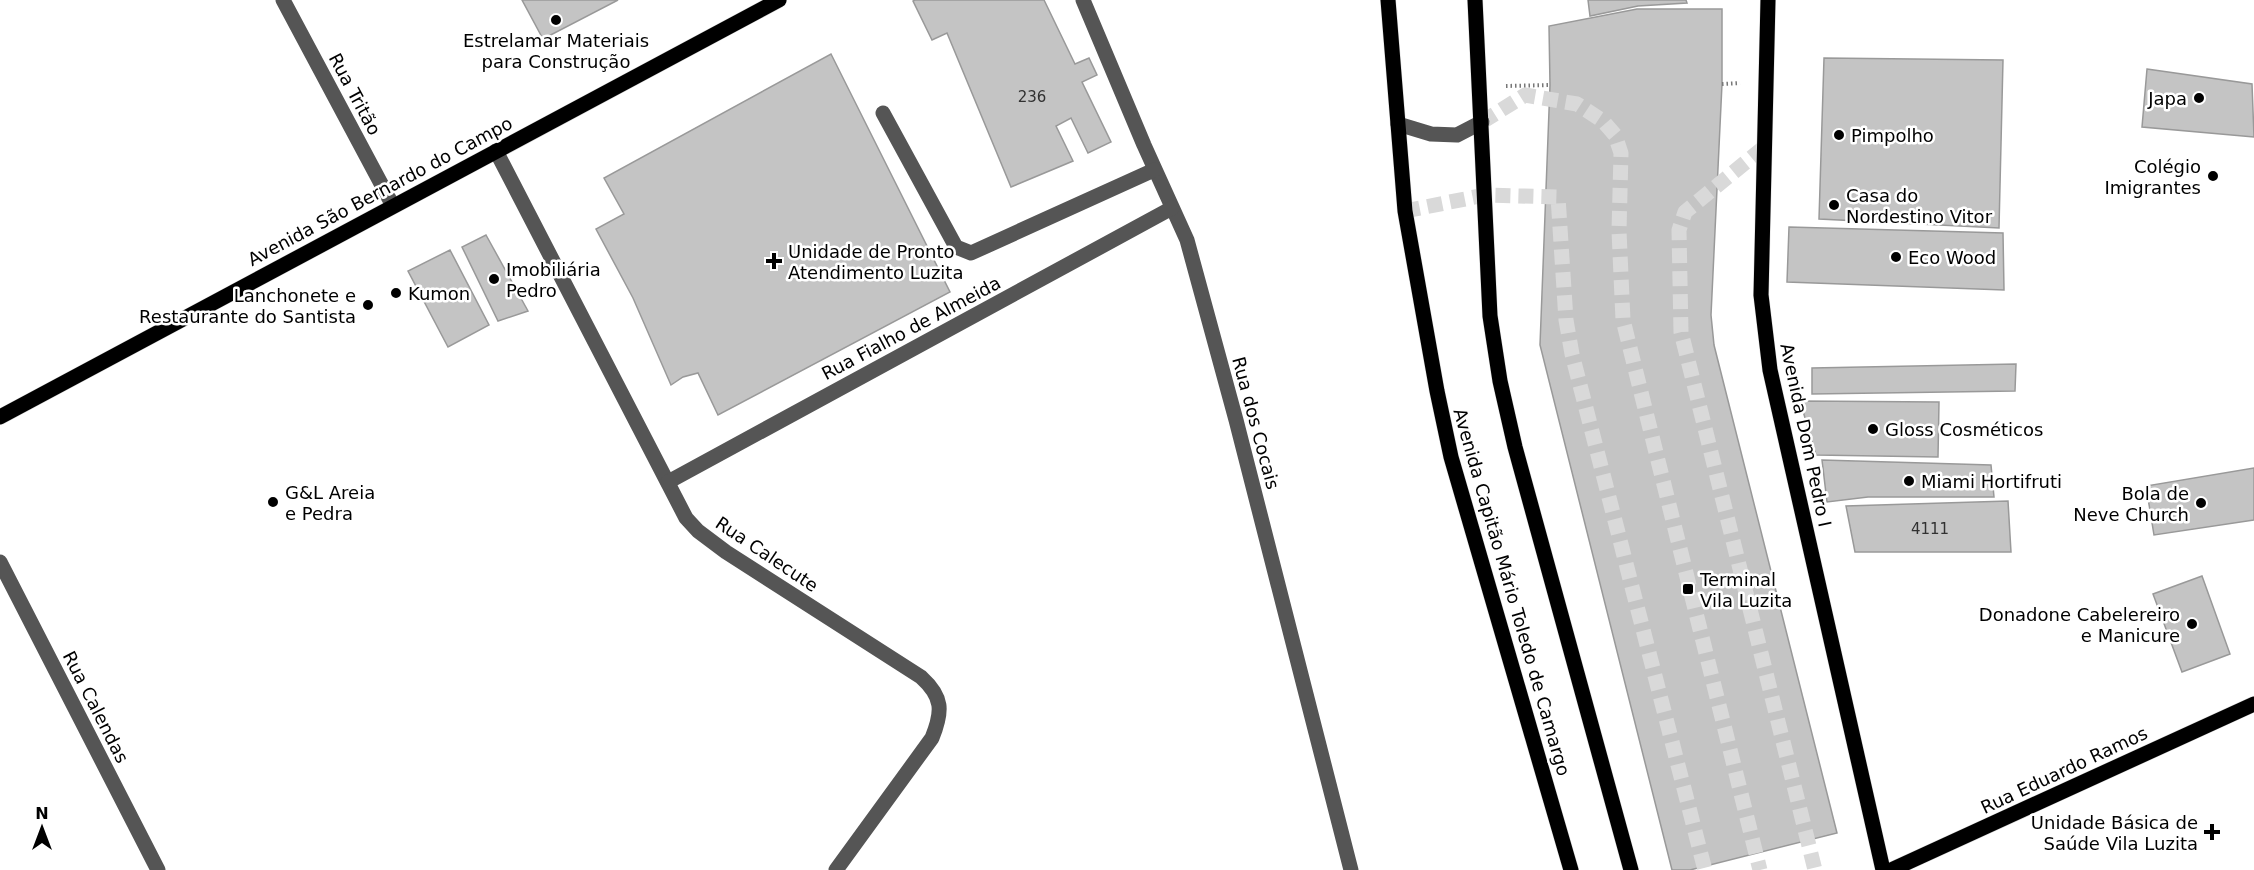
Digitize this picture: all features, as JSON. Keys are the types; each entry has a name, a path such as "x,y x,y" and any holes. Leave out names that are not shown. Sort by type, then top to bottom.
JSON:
{"main road":[{"name":"Avenida São Bernardo do Campo","path":"0,417 779,0"},
{"name":"Avenida Capitão Mário Toledo de Camargo","path":"1388,0 1405,211 1437,391 1451,457 1571,870"},
{"path":"1475,0 1490,316 1500,381 1515,447 1631,870"},
{"name":"Avenida Dom Pedro I","path":"1768,0 1761,295 1770,370 1883,870"},
{"name":"Rua Eduardo Ramos","path":"1891,870 2254,704"}],"street":[{"name":"Rua Tritão","path":"283,0 393,206"},
{"name":"Rua dos Cocais","path":"1083,0 1187,240 1233,408 1351,870"},
{"path":"883,112 956,247 963,252 980,251 1155,170"},
{"path":"1398,124 1431,134 1457,135 1482,122"},
{"name":"Rua Calecute","path":"496,152 686,518 698,531 726,552 921,677 933,688 940,703 939,721 932,738 836,870"},
{"name":"Rua Fialho de Almeida","path":"668,482 1172,208"},
{"name":"Rua Calendas","path":"0,562 158,870"}],"path":[{"path":"1478,86 1550,85"}],"building":[{"name":"Estrelamar Materiais para Construção","path":"522,0 618,0 543,39"},
{"path":"1044,0 1075,64 1089,58 1097,75 1082,82 1111,142 1088,153 1071,118 1056,126 1073,161 1011,187 947,33 932,40 913,1"},
{"path":"1588,0 1686,0 1687,3 1638,6 1590,16"},
{"name":"Terminal Vila Luzita","path":"1637,9 1722,9 1722,84 1711,315 1714,345 1837,833 1690,870 1672,870 1540,345 1550,85 1549,26"},
{"name":"Unidade de Pronto Atendimento Luzita","path":"831,54 950,292 718,415 698,373 683,377 671,385 633,298 596,229 624,214 604,178"},
{"path":"1824,58 2003,60 1999,228 1819,219"},
{"name":"Japa","path":"2147,69 2252,84 2254,137 2142,127"},
{"name":"Eco Wood","path":"1789,227 2003,233 2004,290 1787,282"},
{"name":"Imobiliária Pedro","path":"486,235 528,311 498,321 462,247"},
{"path":"450,250 489,325 448,347 408,271"},
{"path":"2016,364 2015,391 1812,394 1812,368"},
{"name":"Gloss Cosméticos","path":"1800,401 1939,402 1938,457 1816,455"},
{"name":"Miami Hortifruti","path":"1822,460 1991,465 1994,497 1868,497 1827,502"},
{"name":"Bola de Neve Church","path":"2254,468 2254,520 2154,535 2146,486"},
{"path":"2008,501 2011,552 1855,552 1846,506"},
{"name":"Donadone Cabelereiro e Manicure","path":"2202,576 2230,654 2182,672 2153,594"}],"tunnel":[{"path":"1482,122 1525,95 1577,104 1603,121 1615,135 1621,153 1619,231 1623,320 1760,870"},
{"path":"1763,148 1685,212 1679,230 1681,332 1815,870"},
{"path":"1405,211 1485,195 1558,197 1566,320 1572,354 1705,870"}],"place":[{"name":"Estrelamar Materiais para Construção","path":"556,20"},
{"name":"Japa","path":"2199,98"},
{"name":"Pimpolho","path":"1839,135"},
{"name":"Colégio Imigrantes","path":"2213,176"},
{"name":"Casa do Nordestino Vitor","path":"1834,205"},
{"name":"Eco Wood","path":"1896,257"},
{"name":"Unidade de Pronto Atendimento Luzita","path":"774,261"},
{"name":"Imobiliária Pedro","path":"494,279"},
{"name":"Kumon","path":"396,293"},
{"name":"Lanchonete e Restaurante do Santista","path":"368,305"},
{"name":"Gloss Cosméticos","path":"1873,429"},
{"name":"Miami Hortifruti","path":"1909,481"},
{"name":"G&L Areia e Pedra","path":"273,502"},
{"name":"Bola de Neve Church","path":"2201,503"},
{"name":"Terminal Vila Luzita","path":"1688,589"},
{"name":"Donadone Cabelereiro e Manicure","path":"2192,624"},
{"name":"Unidade Básica de Saúde Vila Luzita","path":"2212,832"}]}
